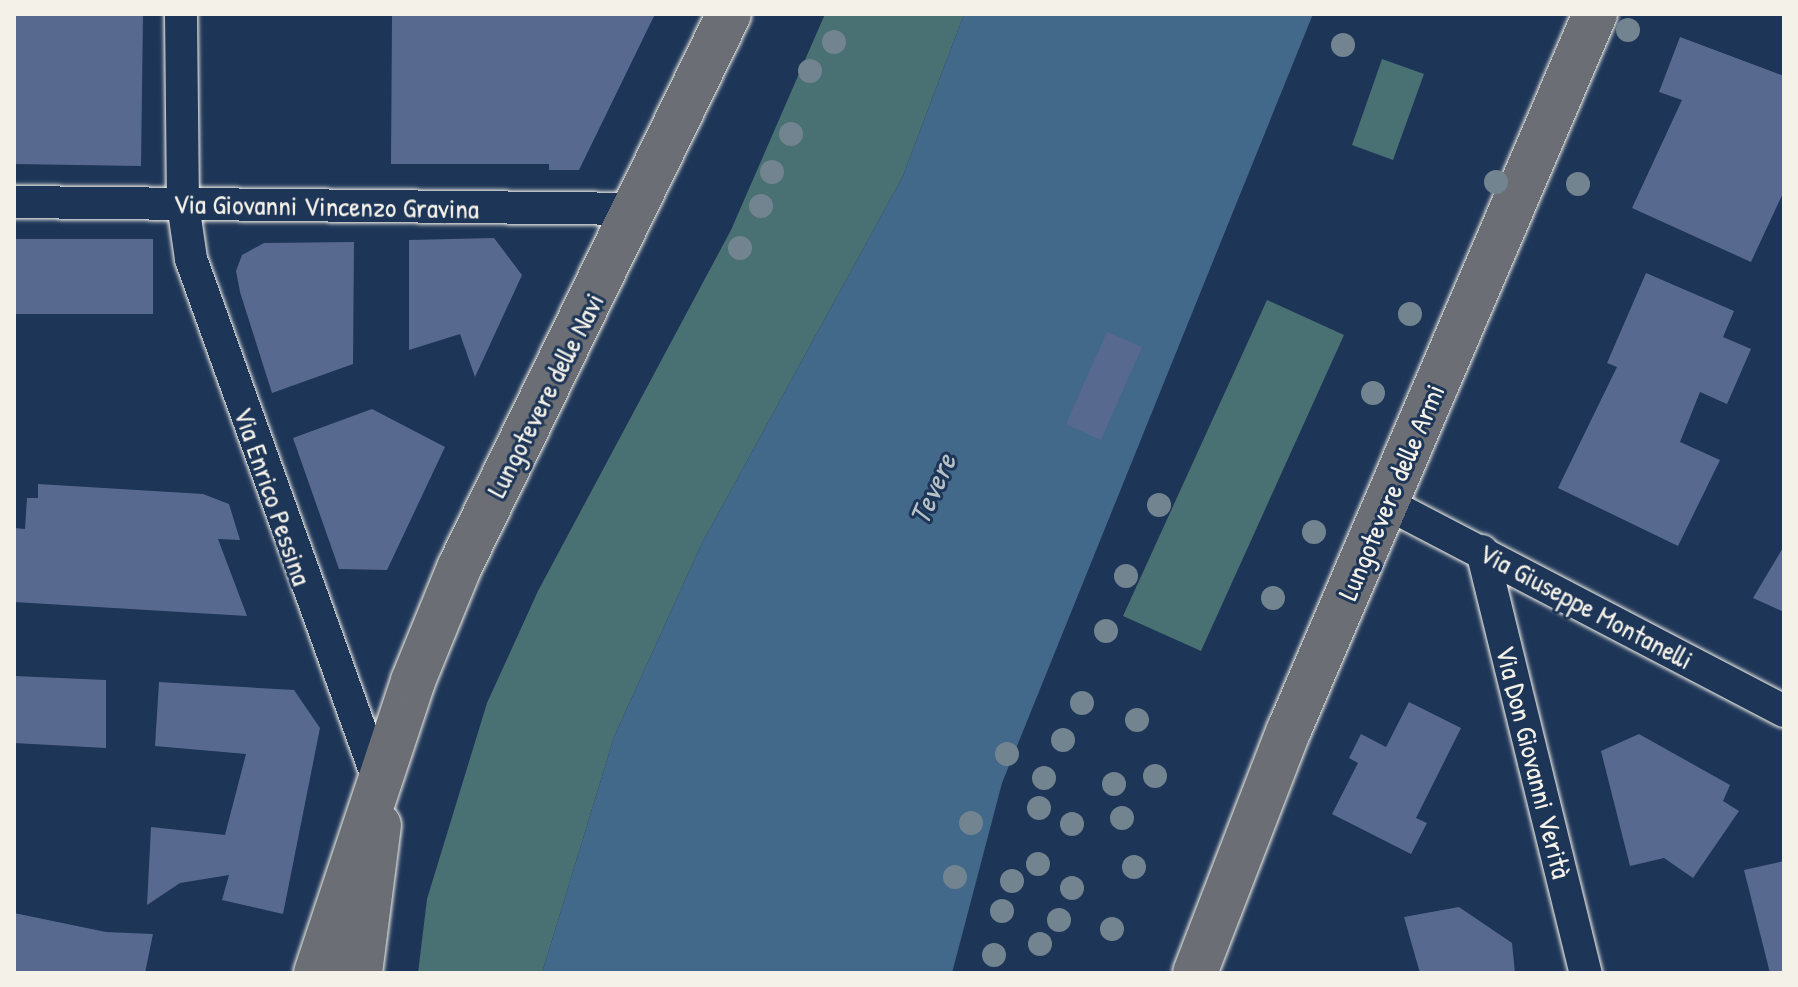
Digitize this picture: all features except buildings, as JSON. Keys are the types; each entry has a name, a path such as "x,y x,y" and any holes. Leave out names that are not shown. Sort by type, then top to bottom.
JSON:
{"main road":[{"name":"Lungotevere delle Navi","path":"316,973 327,927 459,568 638,209 729,14"},
{"name":"Lungotevere delle Armi","path":"1195,973 1386,503 1595,14"},
{"name":"Lungotevere delle Navi","path":"360,973 377,870 379,782"},
{"path":"291,973 327,927"}],"street":[{"name":"Via Enrico Pessina","path":"181,14 183,204 195,272 379,782"},
{"name":"Via Giovanni Vincenzo Gravina","path":"14,202 638,209"},
{"name":"Via Giuseppe Montanelli","path":"1386,503 1784,711"},
{"name":"Via Don Giovanni Verità","path":"1482,551 1586,973"}],"green space":[{"path":"825,14 964,14 903,176 701,545 614,737 542,973 418,973 427,899 487,703 538,591 731,230"},
{"path":"1382,59 1424,74 1393,160 1352,145"},
{"path":"1267,300 1344,335 1201,651 1123,616"}],"water":[{"name":"Tevere","path":"964,14 1313,14 1002,783 952,973 542,973 614,737 701,545 903,176"}]}
